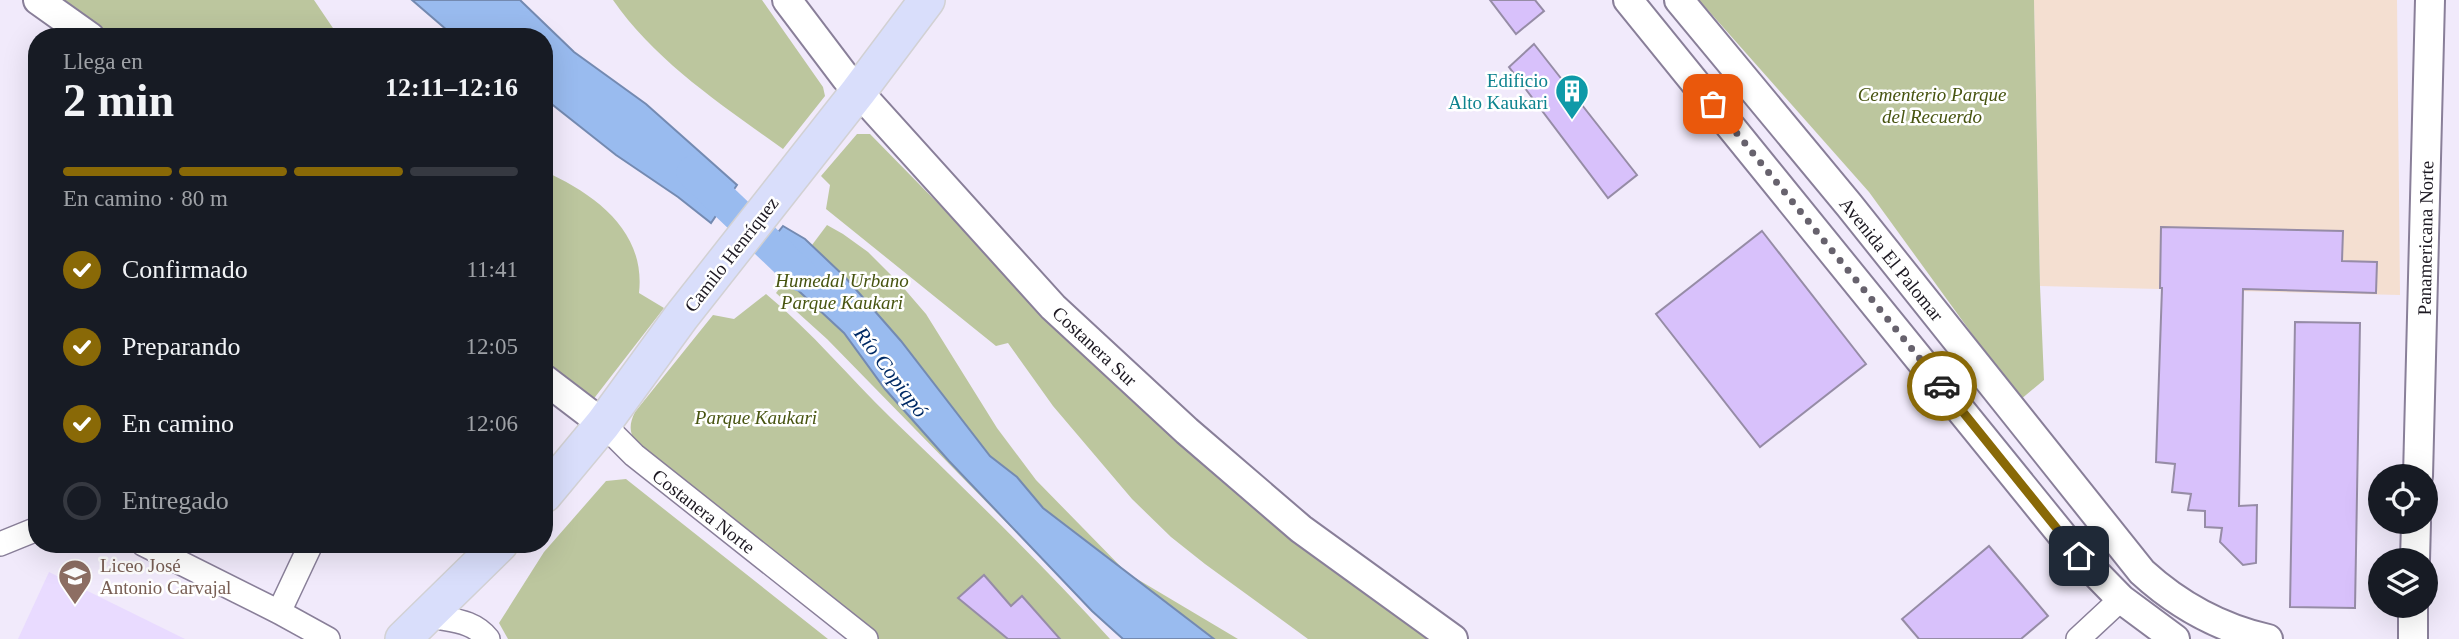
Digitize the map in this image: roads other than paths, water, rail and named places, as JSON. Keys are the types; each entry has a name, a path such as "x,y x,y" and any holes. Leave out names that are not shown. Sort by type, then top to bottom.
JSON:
{"main road":[{"name":"Camilo Henríquez","path":"553,484 603,424 681,317 924,4"},
{"path":"428,629 492,553"},
{"path":"428,629 498,553"}],"street":[{"path":"38,0 77,28"},
{"name":"Costanera Sur","path":"787,0 858,92 1053,307 1158,405 1301,529 1453,639"},
{"path":"1628,0 2079,556 2121,599 2175,639"},
{"name":"Avenida El Palomar","path":"1679,0 1849,205 2150,579 2174,598 2211,619 2268,639"},
{"name":"Panamericana Norte","path":"2418,464 2430,0"},
{"path":"1936,379 1963,385 1989,381"},
{"name":"Costanera Norte","path":"553,386 603,424 634,455 866,639"},
{"path":"0,544 28,533"},
{"path":"161,553 328,639"},
{"path":"279,612 307,553"},
{"path":"2078,639 2121,599"},
{"path":"2413,618 2413,639"},
{"path":"428,629 469,622 488,639"}],"water":[{"path":"412,0 520,0 549,28 445,28"},
{"path":"553,32 574,52 646,104 737,185 711,223 616,155 553,105"},
{"name":"Humedal Urbano Parque Kaukari","path":"783,226 805,239 845,277 901,341 990,456 1017,477 1043,508 1214,639 1123,639 1092,611 949,461 885,389 844,333 760,255"}],"waterway":[{"name":"Río Copiapó","path":"693,172 801,275"}],"place":[{"name":"Edificio Alto Kaukari","path":"1572,121"},
{"name":"Liceo José Antonio Carvajal","path":"75,606"}],"park label":[{"name":"Cementerio Parque del Recuerdo","path":"1932,105"},
{"name":"Parque Kaukari","path":"756,417"}]}
